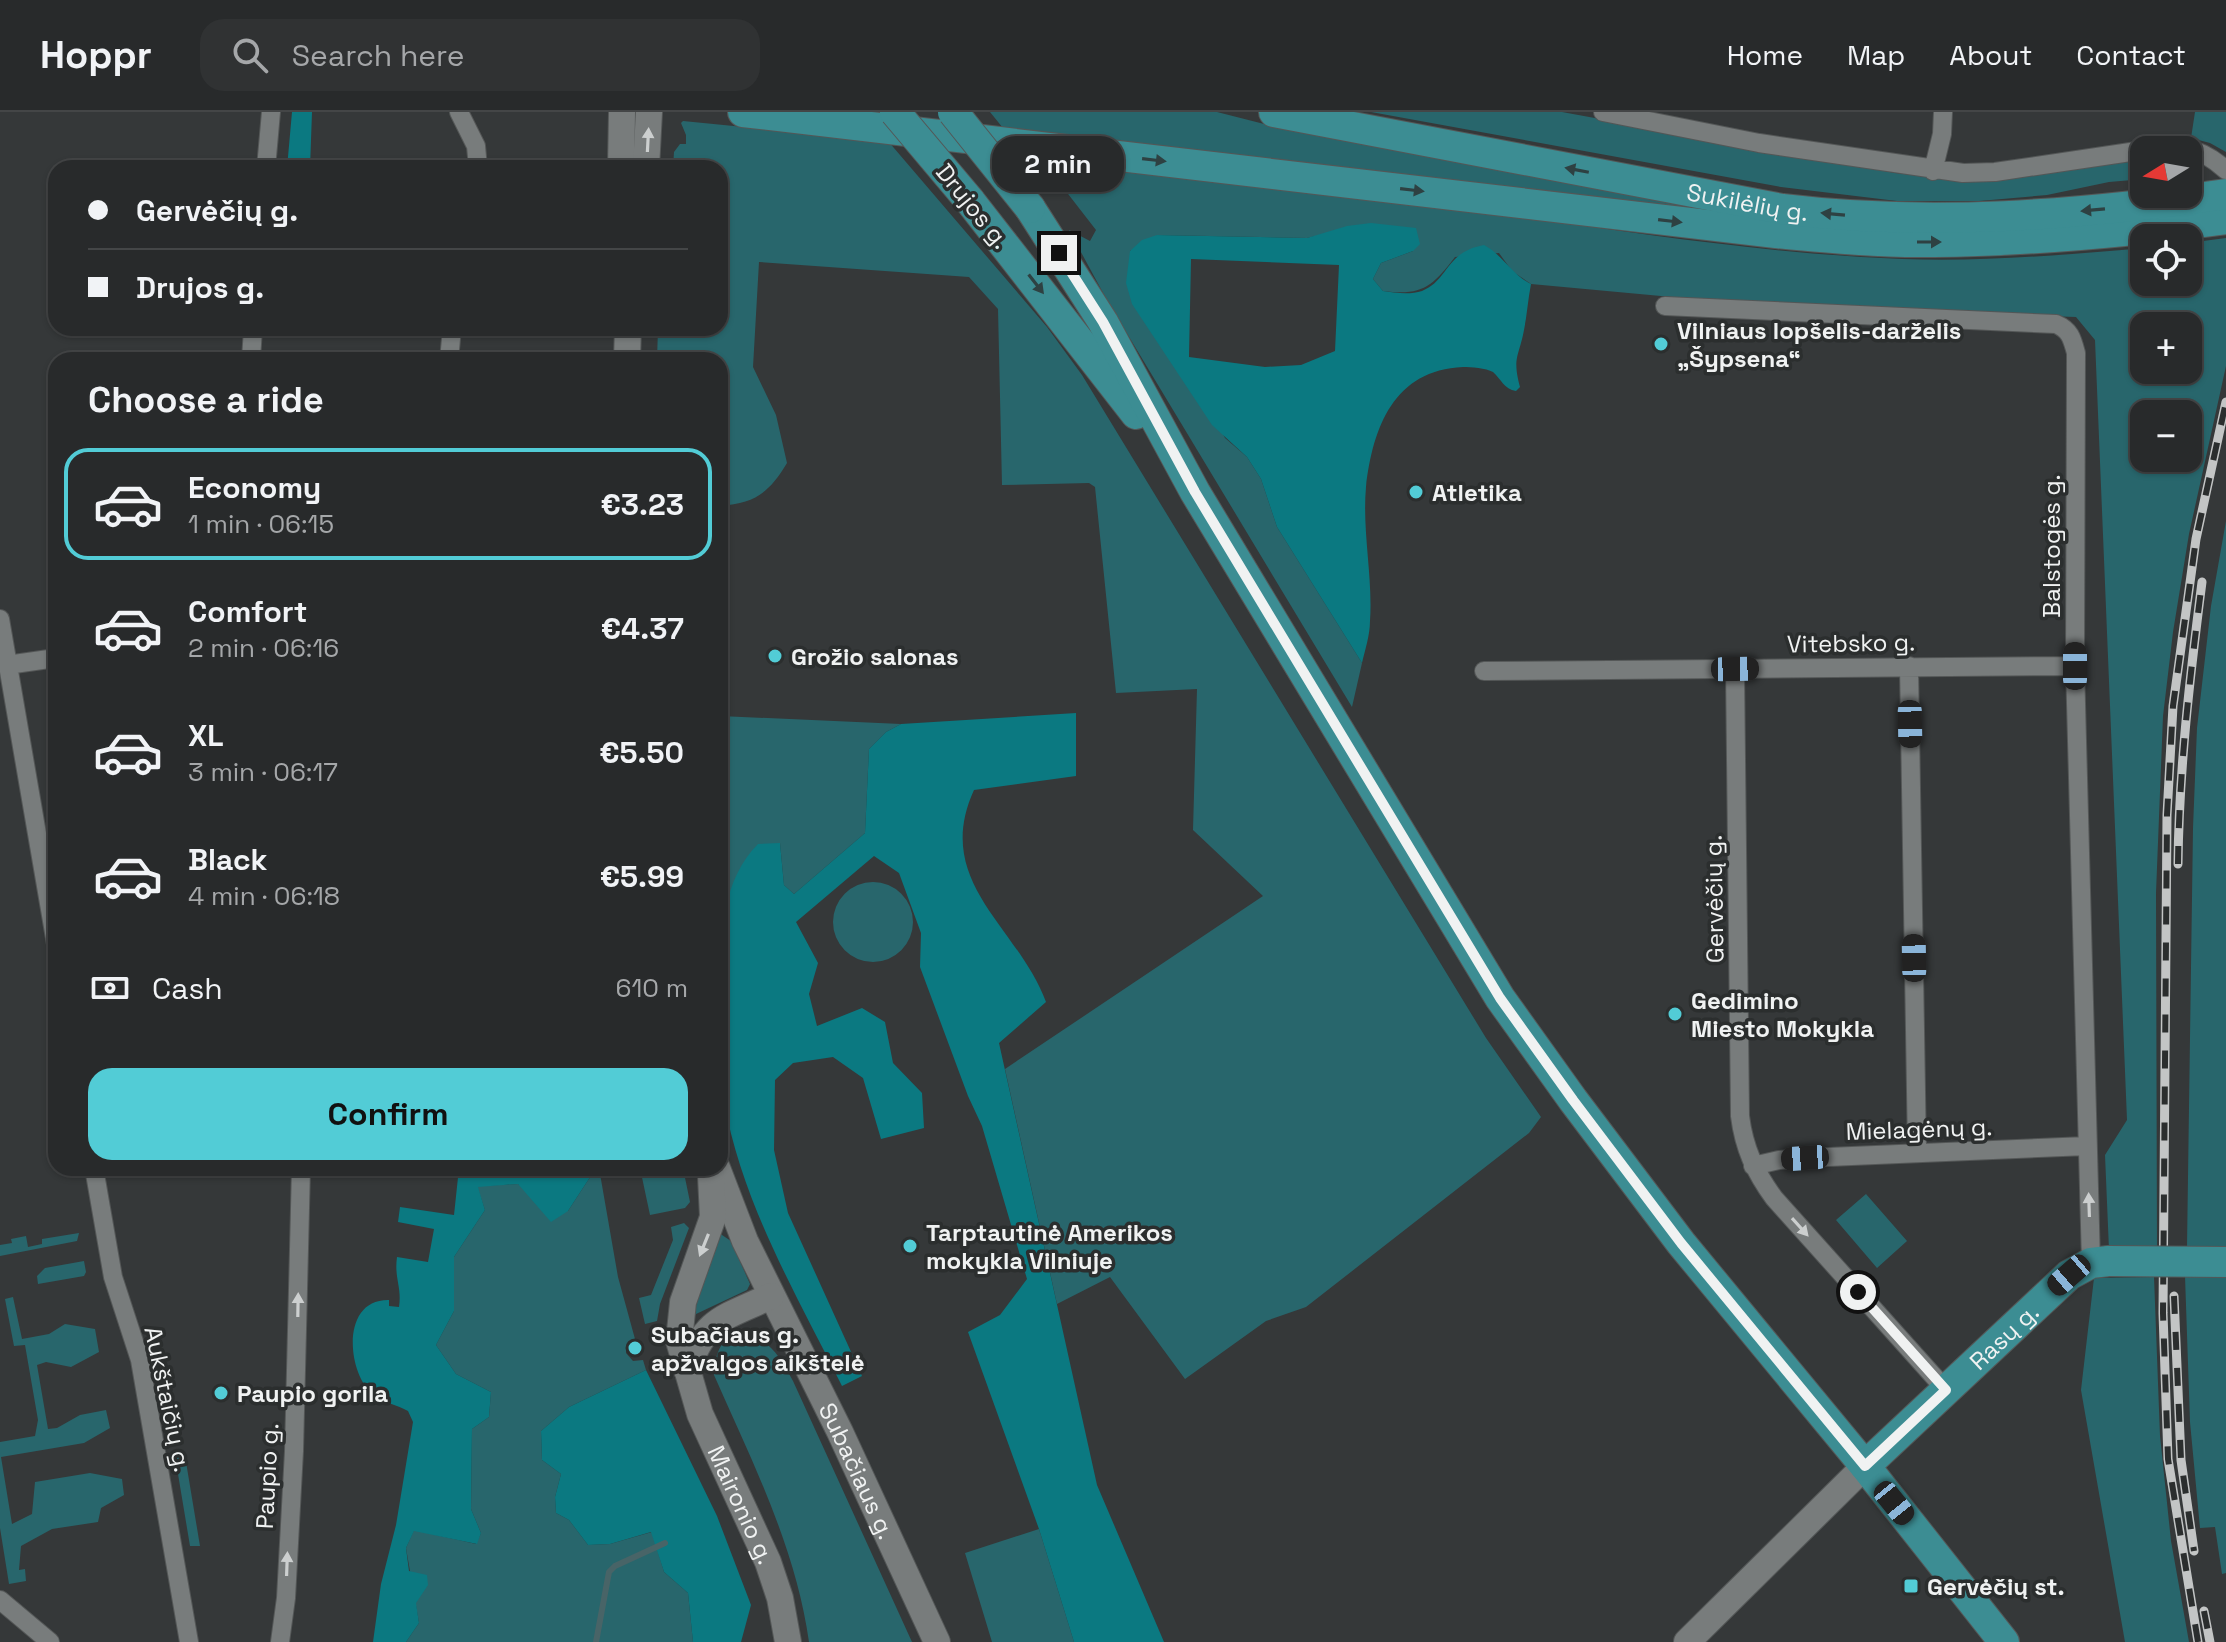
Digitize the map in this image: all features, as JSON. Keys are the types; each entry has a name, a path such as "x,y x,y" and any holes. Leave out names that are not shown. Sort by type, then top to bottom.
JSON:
{"main road":[{"path":"621,160 622,112"},
{"path":"646,160 649,112"},
{"path":"743,112 1846,239 1931,242 2017,240 2226,219"},
{"name":"Drujos g.","path":"895,112 970,201 1195,492"},
{"name":"Drujos g.","path":"953,112 1030,208 1103,322 1195,492 1500,998 1681,1243 1865,1466 2004,1642"},
{"name":"Sukilėlių g.","path":"1274,112 1767,206 1865,217 2043,214 2143,206 2226,194"},
{"name":"Maironio g.","path":"711,1176 713,1217 679,1320 679,1341 700,1414 768,1562 780,1598 788,1642"},
{"name":"Subačiaus g.","path":"720,1176 731,1209 771,1296 840,1432 937,1642"},
{"path":"2100,1262 2226,1262"},
{"name":"Rasų g.","path":"1687,1642 1865,1466 2057,1285 2079,1267 2100,1262"},
{"path":"687,1370 700,1337 709,1327 771,1296"}],"street":[{"path":"267,160 271,112"},
{"path":"459,112 476,146 477,160"},
{"path":"1603,112 1759,143 1933,171 1995,172 2130,152"},
{"path":"1933,171 1942,134 1943,112"},
{"path":"2202,153 2226,170"},
{"name":"Balstogės g.","path":"1665,306 2056,324 2066,329 2076,353 2075,666 2087,1146 2100,1262"},
{"path":"0,619 48,898"},
{"path":"7,665 48,659"},
{"path":"1909,666 1917,1152"},
{"name":"Vitebsko g.","path":"1484,671 2075,666"},
{"name":"Gervėčių g.","path":"1735,669 1740,1116 1746,1150 1774,1198 1946,1390"},
{"name":"Mielagėnų g.","path":"1753,1166 1779,1160 2087,1146"},
{"name":"Aukštaičių g.","path":"95,1176 113,1277 140,1360 189,1642"},
{"name":"Paupio g.","path":"280,1642 286,1598 294,1451 301,1176"},
{"path":"0,1600 50,1642"}],"shaded area":[{"path":"292,112 312,112 310,160 288,160"},
{"path":"990,112 1217,112 1268,125 1460,162 1887,232 1007,133"},
{"path":"1371,112 1562,112 1895,173 1944,178 2130,160 2130,180 2047,195 1979,201 1897,201 1781,187"},
{"path":"2195,112 2226,112 2226,152 2202,141 2202,136 2191,136"},
{"path":"681,123 888,141 1047,327 1082,375 1486,1038 1541,1117 1529,1133 1306,1307 1266,1321 1185,1379 1110,1277 1057,1304 1005,1069 1263,896 1193,830 1197,689 1116,693 1095,487 1089,483 1002,485 998,309 969,277 759,262 753,367 776,415 787,463 760,495 728,505 728,352 657,352 658,336 728,336 728,160 674,160 674,152 680,144 686,144"},
{"path":"1028,158 1372,196 1702,242 1835,255 1962,260 2130,249 2130,296 2202,296 2202,241 2226,238 2226,366 2189,534 2163,716 2156,893 2157,1249 2109,1250 2105,1155 2127,1120 2095,340 2076,317 1790,308 1531,284 1512,271 1499,253 1455,257 1440,276 1425,287 1407,292 1383,291 1373,279 1381,263 1413,251 1325,234 1307,238 1158,235 1130,251 1225,438 1247,457 1261,479 1277,527 1362,663 1352,707 1108,302 1069,230 1090,241 1096,230 1058,181 1045,180"},
{"path":"1371,223 1416,228 1420,244 1413,251 1381,263 1373,279 1383,291 1422,291 1438,280 1462,254 1484,245 1531,284 1517,357 1520,387 1516,391 1486,370 1463,367 1439,371 1404,390 1382,423 1374,443 1366,487 1365,520 1371,604 1362,663 1277,527 1261,479 1247,457 1212,425 1132,304 1126,283 1130,251 1142,240 1157,235 1307,238 1347,226","holes":["1191,259 1339,265 1335,351 1301,365 1265,367 1189,357"]},
{"path":"2226,521 2226,1247 2187,1247 2197,728 2211,606"},
{"path":"1076,713 1076,776 974,790 964,822 964,851 971,877 984,902 1033,975 1046,1002 999,1043 1097,1485 1164,1642 1074,1642 1039,1529 968,1332 1000,1315 1027,1279 982,1126 920,967 921,933 899,873 874,856 796,922 818,963 809,994 817,1026 862,1008 885,1022 893,1063 922,1093 924,1128 881,1139 863,1078 833,1057 793,1063 775,1080 774,1150 788,1213 862,1376 842,1386 772,1247 732,1139 728,1120 728,901 737,873 758,844 780,843 784,885 794,894 865,833 869,749 886,732 901,724"},
{"path":"728,716 901,724 886,732 869,749 865,833 794,894 784,885 780,843 728,913"},
{"path":"873,882 888,885 901,894 910,907 913,922 910,937 901,950 888,959 873,962 858,959 845,950 836,937 833,922 836,907 845,894 858,885"},
{"path":"458,1176 591,1176 568,1211 551,1222 518,1184 478,1187 485,1210 454,1257 454,1311 436,1345 456,1374 491,1392 489,1417 472,1429 471,1509 481,1533 477,1544 414,1531 406,1548 409,1571 427,1575 428,1585 416,1603 419,1623 406,1642 373,1642 381,1584 396,1525 413,1422 408,1411 373,1395 364,1385 354,1355 353,1339 362,1311 373,1303 389,1300 389,1306 399,1307 397,1257 428,1262 434,1229 398,1222 400,1207 454,1215"},
{"path":"591,1176 600,1176 618,1277 635,1339 628,1342 626,1353 633,1361 643,1360 646,1370 569,1407 541,1431 542,1460 561,1474 555,1497 556,1513 569,1520 588,1545 610,1544 652,1532 664,1572 688,1593 693,1642 406,1642 419,1623 406,1548 414,1530 476,1544 481,1533 471,1509 472,1429 489,1417 491,1392 456,1374 436,1345 454,1311 454,1257 485,1210 477,1186 518,1184 568,1211"},
{"path":"642,1176 685,1176 690,1202 685,1208 650,1215"},
{"path":"1866,1194 1907,1241 1877,1268 1836,1220"},
{"path":"684,1223 689,1228 660,1304 657,1321 645,1324 639,1298 651,1295 673,1240 671,1227"},
{"path":"79,1233 77,1241 0,1256 0,1245 12,1243 11,1239 26,1236 28,1247 42,1244 42,1239"},
{"path":"719,1233 731,1241 750,1284 747,1290 696,1314 689,1324"},
{"path":"84,1261 84,1276 38,1284 37,1276 45,1268"},
{"path":"2185,1276 2226,1276 2226,1573 2222,1574 2215,1527 2200,1528 2190,1422"},
{"path":"2154,1277 2160,1436 2171,1541 2189,1642 2125,1642 2081,1390 2094,1278"},
{"path":"13,1297 22,1339 49,1334 65,1324 95,1329 99,1352 71,1367 46,1362 37,1365 48,1429 57,1428 80,1415 106,1410 110,1428 84,1443 1,1457 12,1524 32,1514 35,1482 90,1473 122,1479 124,1495 101,1508 98,1522 52,1529 21,1546 19,1570 25,1569 26,1581 9,1584 0,1528 0,1442 35,1436 38,1420 25,1345 14,1346 5,1299"},
{"path":"740,1333 766,1344 778,1356 793,1381 912,1642 809,1642 803,1607 783,1539 714,1375 723,1343"},
{"path":"646,1370 717,1516 751,1605 741,1642 693,1642 688,1593 664,1572 651,1532 610,1544 588,1545 569,1520 556,1513 555,1497 561,1474 542,1460 541,1431 569,1407"},
{"path":"175,1456 185,1456 200,1546 190,1546"},
{"path":"1039,1529 1074,1642 992,1642 965,1553"}],"waterway":[{"path":"596,1642 609,1572 615,1566 665,1543"}],"railway":[{"path":"2198,1642 2168,1459 2163,1313 2167,815 2173,706 2196,539 2226,402"},
{"path":"2178,864 2189,687 2202,582"},
{"path":"2174,1296 2181,1460 2194,1551"},
{"path":"2204,1611 2210,1642"}],"place":[{"name":"Vilniaus lopšelis-darželis „Šypsena“","path":"1661,344"},
{"name":"Atletika","path":"1416,492"},
{"name":"Grožio salonas","path":"775,656"},
{"name":"Gedimino Miesto Mokykla","path":"1675,1014"},
{"name":"Tarptautinė Amerikos mokykla Vilniuje","path":"910,1246"},
{"name":"Subačiaus g. apžvalgos aikštelė","path":"635,1348"},
{"name":"Paupio gorila","path":"221,1393"},
{"name":"Gervėčių st.","path":"1911,1586"}],"route":[{"path":"1059,253 1103,322 1195,492 1500,998 1681,1243 1865,1466 1946,1390 1858,1292"}]}
